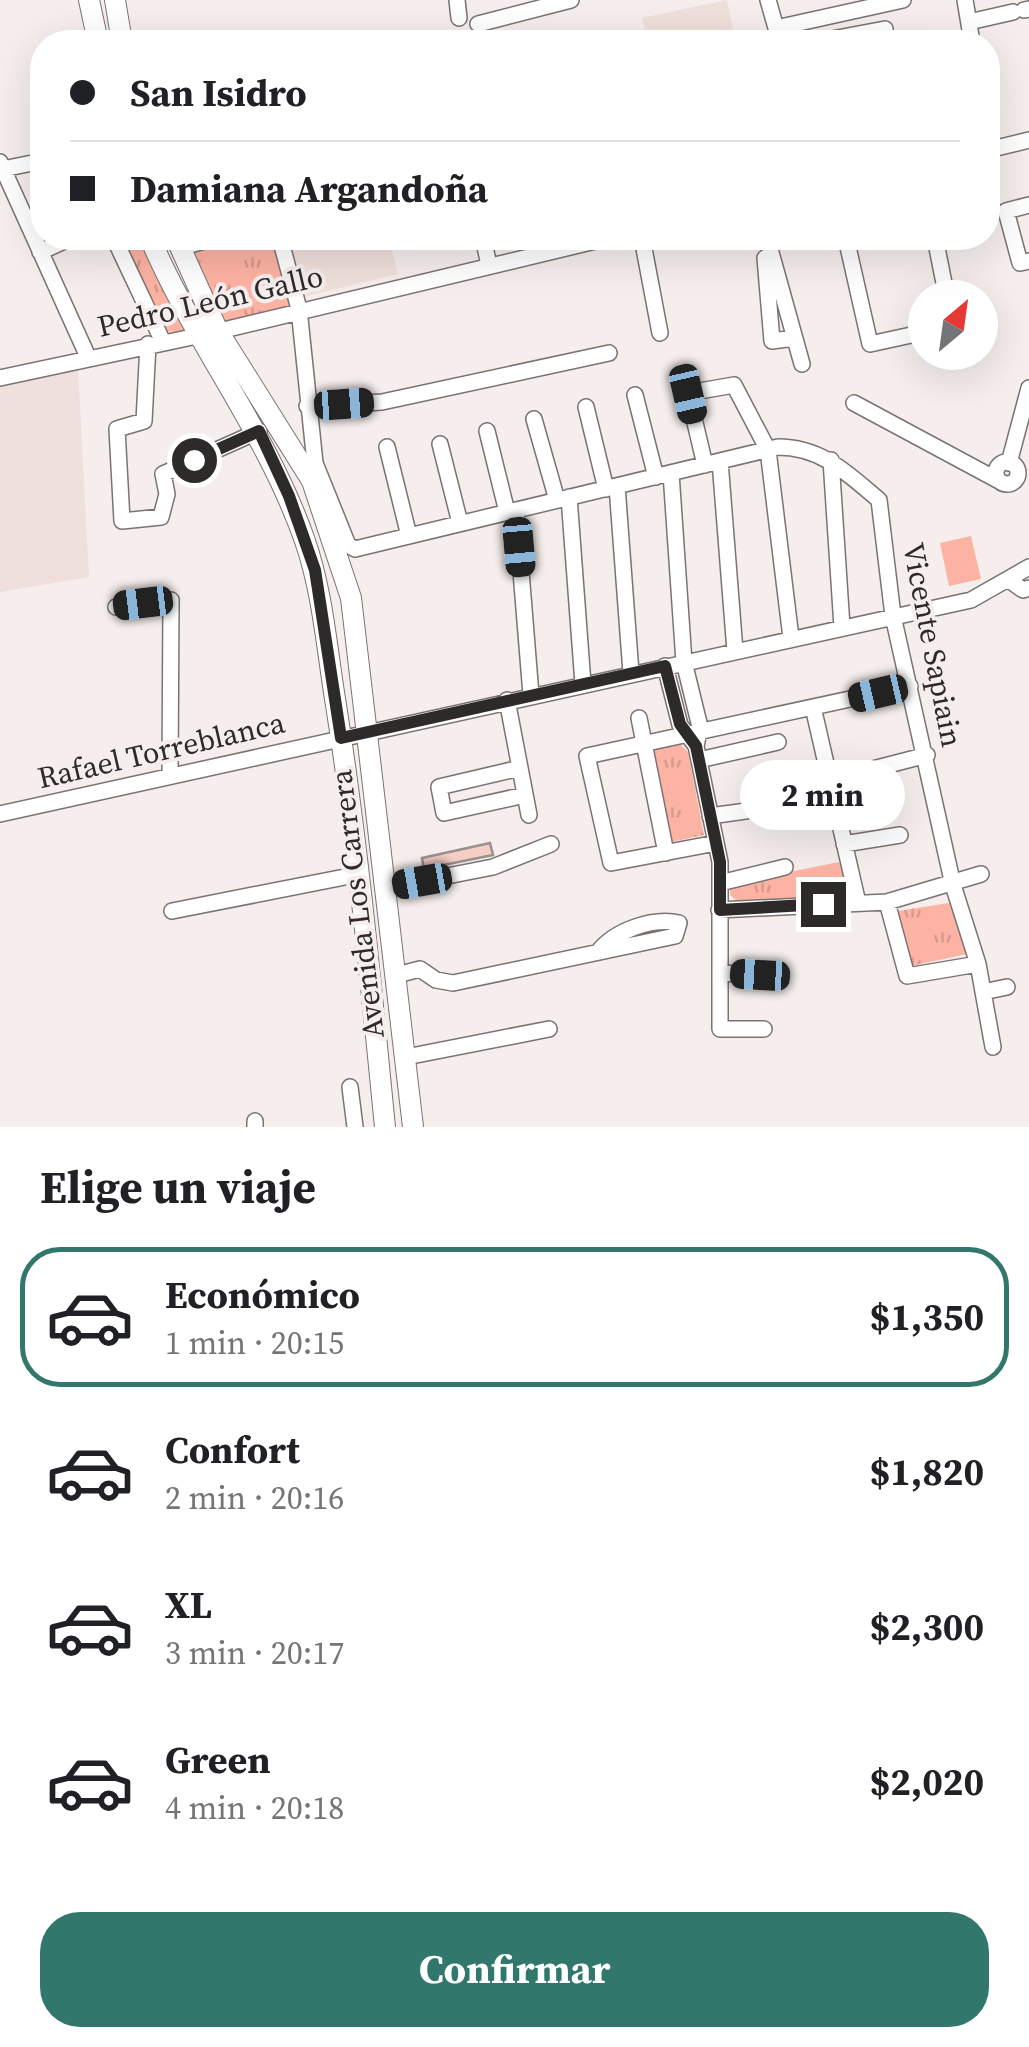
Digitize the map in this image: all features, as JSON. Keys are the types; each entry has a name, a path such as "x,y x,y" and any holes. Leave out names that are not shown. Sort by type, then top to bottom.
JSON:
{"main road":[{"path":"89,0 95,30"},
{"path":"114,0 120,30"},
{"name":"Avenida Los Carrera","path":"157,250 208,333 259,431 289,496 315,570 360,874 385,1127"},
{"name":"Avenida Los Carrera","path":"181,250 208,333 291,442 328,518 351,598 413,1127"}],"street":[{"path":"456,0 459,18"},
{"path":"768,0 777,30"},
{"path":"795,30 903,0"},
{"path":"965,0 970,30"},
{"path":"478,24 498,8 566,1"},
{"path":"882,6 885,30"},
{"path":"969,22 1022,10"},
{"path":"860,11 863,30"},
{"path":"1000,146 1029,140"},
{"path":"30,162 2,165 30,229"},
{"path":"1029,205 1006,212 1020,263 1029,261"},
{"path":"44,250 40,252 88,358"},
{"path":"119,250 156,343 144,422 117,429 122,521 161,517 167,494 162,474 259,431"},
{"path":"283,250 299,309 307,406 382,402 609,354"},
{"path":"487,250 489,265"},
{"name":"Pedro León Gallo","path":"0,378 208,333 553,250"},
{"path":"644,250 660,333"},
{"path":"768,250 802,364"},
{"path":"851,250 870,344 908,336"},
{"path":"937,250 943,280"},
{"path":"735,650 712,463 688,394 734,385 768,450 791,638"},
{"path":"854,403 1016,483 1016,468 1009,463 1029,388"},
{"path":"635,395 664,475 695,743 716,843 720,883 720,1029 764,1029"},
{"name":"Vicente Sapiain","path":"307,406 315,463 348,545 355,549 768,450 800,447 831,460 880,500 893,616 953,885 978,964 993,1047"},
{"path":"586,407 611,487 631,673"},
{"path":"534,420 563,499 583,684"},
{"path":"487,431 512,511 531,695"},
{"path":"440,444 460,524"},
{"path":"387,448 409,536"},
{"path":"831,460 842,627"},
{"name":"Rafael Torreblanca","path":"0,814 971,600 1029,566"},
{"path":"1009,580 1023,590 1029,588"},
{"path":"116,606 170,600 170,776"},
{"path":"665,666 680,724 695,743"},
{"path":"695,743 813,707 910,686"},
{"path":"507,700 530,815"},
{"path":"813,707 858,903"},
{"path":"639,718 666,852"},
{"path":"716,843 611,863 587,756 643,744 778,742"},
{"path":"869,770 927,755"},
{"path":"520,768 440,787 444,813 525,795"},
{"path":"710,816 789,805"},
{"path":"844,844 900,835"},
{"path":"386,888 493,868 551,844"},
{"path":"720,883 786,867"},
{"path":"172,911 360,874"},
{"path":"720,910 887,902 981,874"},
{"path":"887,902 907,976 978,964"},
{"path":"397,975 420,970 436,980 453,983 598,952"},
{"path":"720,973 760,975"},
{"path":"983,992 1007,987"},
{"path":"406,1057 549,1029"},
{"path":"350,1087 355,1127"}],"shaded area":[{"path":"727,0 733,30 645,30 642,18"},
{"path":"291,250 392,250 398,274 303,297"},
{"path":"78,368 89,577 0,592 0,386"}],"green space":[{"path":"125,250 146,250 185,331 162,332"},
{"path":"183,250 280,250 295,305 219,328"},
{"path":"971,536 981,579 949,586 940,543"},
{"path":"679,743 688,752 704,835 671,842 651,749"},
{"path":"839,862 849,890 845,897 738,902 730,895 730,884"},
{"path":"955,902 967,954 911,966 898,911"}],"building":[{"path":"490,843 493,855 424,869 422,858"}],"route":[{"path":"194,460 259,431 289,496 315,570 341,738 665,666 680,724 696,746 720,862 720,910 823,904"}]}
